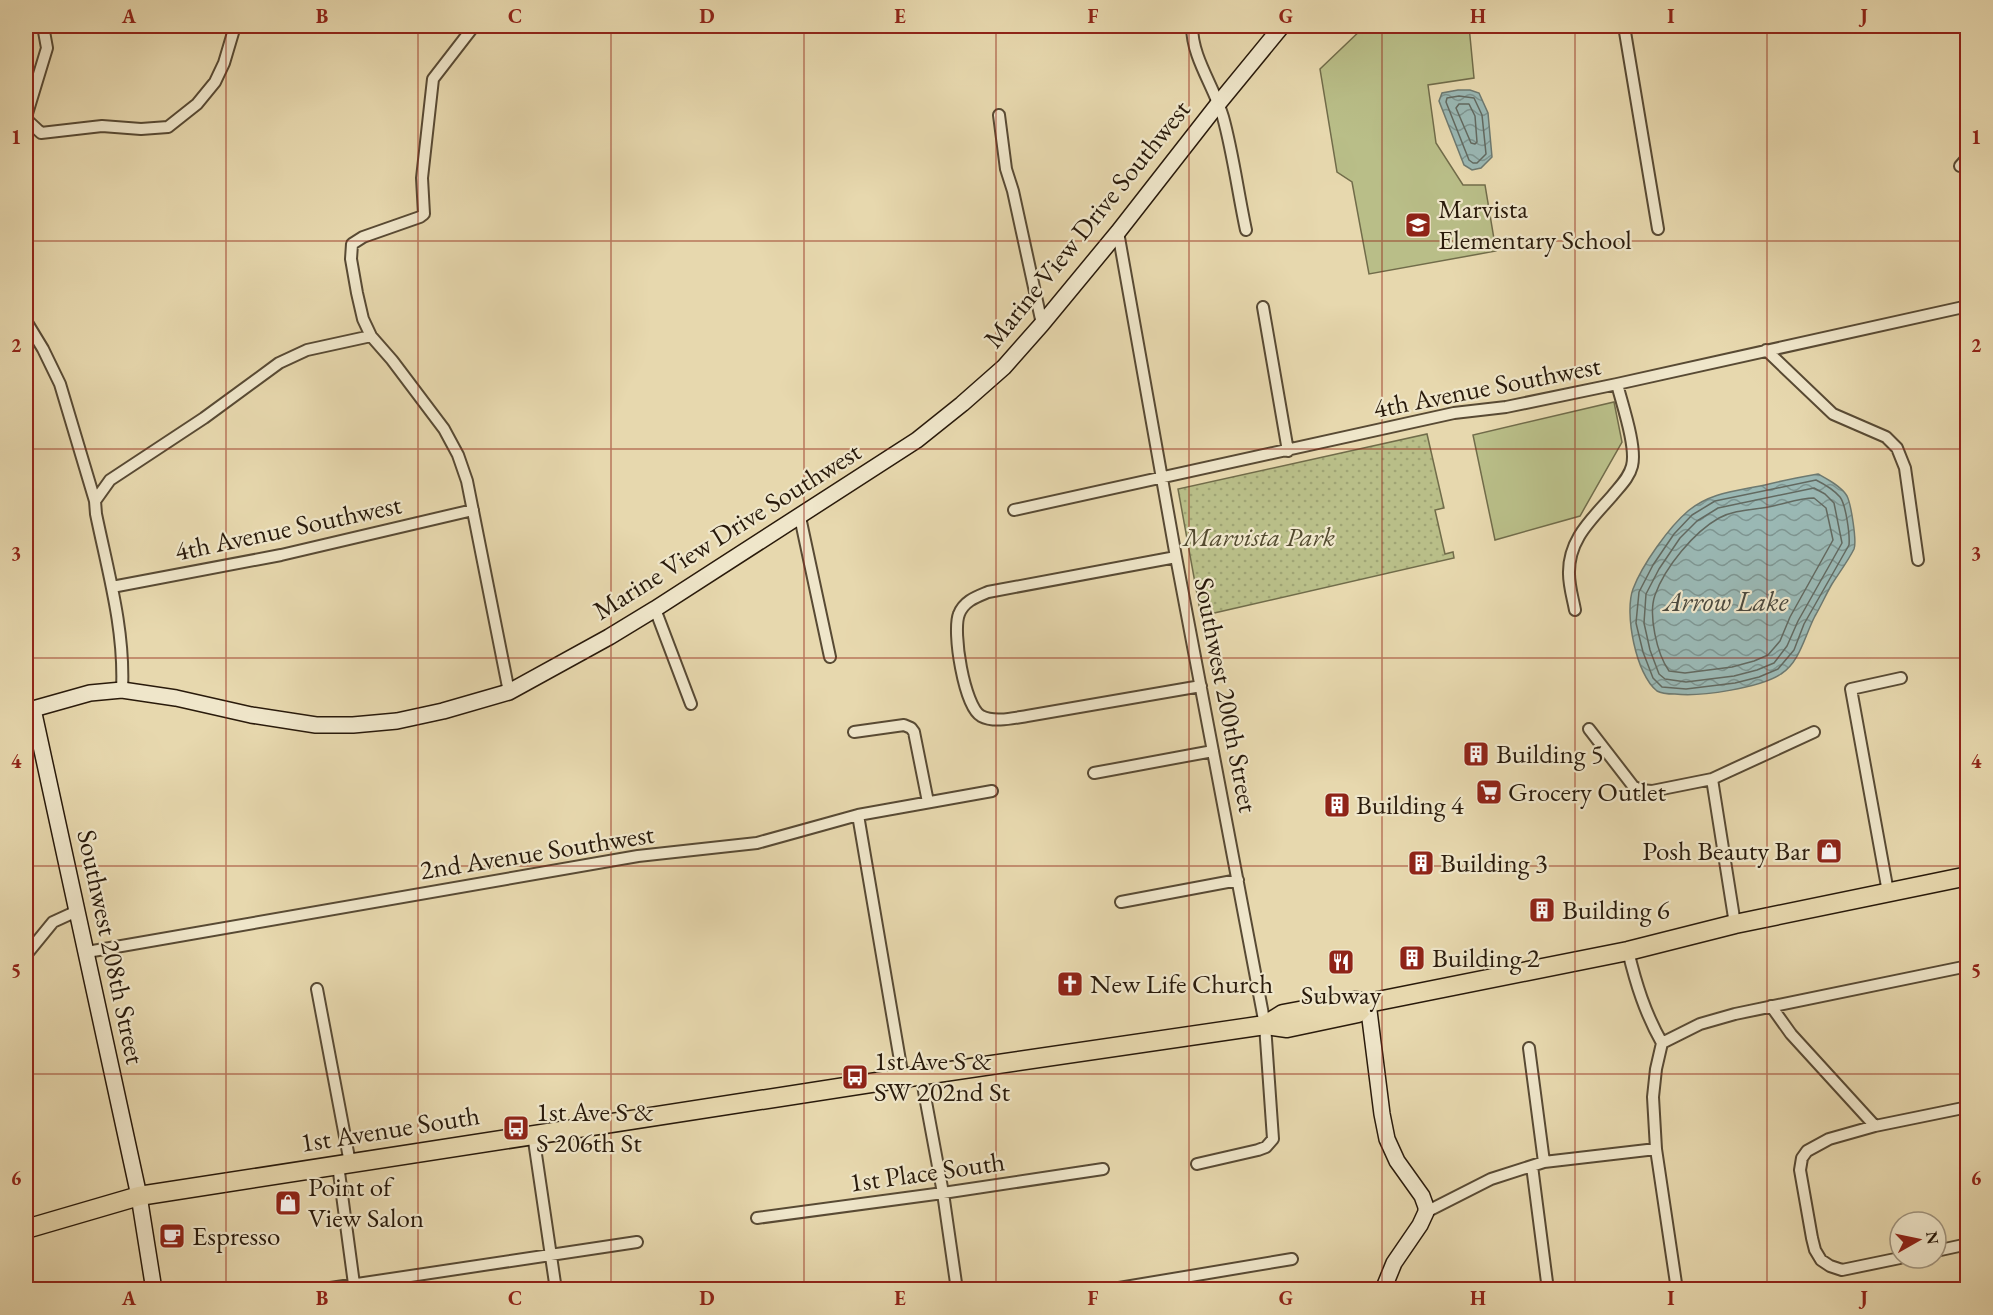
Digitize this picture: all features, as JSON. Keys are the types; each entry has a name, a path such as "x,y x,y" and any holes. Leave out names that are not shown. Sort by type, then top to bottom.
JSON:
{"main road":[{"name":"1st Avenue South","path":"26,1229 139,1196 533,1134 1265,1025 1287,1028 1358,1013 1368,1003 1628,951 1735,924 1968,876"}],"street":[{"path":"43,26 47,48 26,118 41,134 102,126 141,129 168,127 197,104 215,82 224,63 235,26"},
{"path":"474,26 433,79 422,178 424,214 363,237 352,244 351,259 363,319 371,336 444,429 458,455 467,481 509,692"},
{"path":"1192,26 1199,61 1212,86 1223,116 1246,230"},
{"name":"Marine View Drive Southwest","path":"29,710 90,693 122,690 176,698 252,715 316,725 344,725 397,721 443,711 509,692 655,609 917,440 953,411 1004,367 1042,324 1282,26"},
{"path":"1624,26 1658,229"},
{"path":"999,115 1006,169 1013,190 1042,324"},
{"name":"Southwest 200th Street","path":"1118,232 1176,557 1265,1025 1274,1139 1266,1147 1258,1150 1197,1164"},
{"name":"4th Avenue Southwest","path":"1014,510 1454,413 1506,407 1617,384 1968,306"},
{"path":"1263,307 1288,451"},
{"path":"26,321 60,384 95,501 121,632 124,662 122,690"},
{"path":"95,501 110,480 204,418 279,363 307,350 371,336"},
{"path":"1766,350 1833,414 1886,436 1897,448 1905,468 1918,560"},
{"path":"1575,610 1569,576 1574,543 1582,530 1628,478 1633,464 1632,446 1617,384"},
{"name":"4th Avenue Southwest","path":"112,587 281,555 472,510"},
{"path":"800,517 830,657"},
{"path":"1176,557 988,592 972,598 963,606 958,615 961,664 967,692 974,706 981,715 992,718 1008,719 1201,686"},
{"path":"655,609 691,704"},
{"path":"1888,892 1851,688 1901,678"},
{"name":"Southwest 208th Street","path":"29,710 87,952 139,1196 154,1290"},
{"path":"854,732 904,725 911,728 914,732 928,802"},
{"path":"1589,729 1633,786 1640,790 1652,791 1712,779 1814,732"},
{"path":"1094,773 1214,751"},
{"path":"1712,779 1735,924"},
{"name":"2nd Avenue Southwest","path":"87,952 638,856 758,843 858,815 992,791"},
{"path":"858,815 912,1077 943,1193 957,1290"},
{"path":"1121,902 1238,880"},
{"path":"26,955 53,922 77,911"},
{"path":"1628,951 1637,988 1648,1018 1662,1043 1653,1097 1656,1149 1677,1290"},
{"path":"1662,1043 1700,1024 1735,1014 1968,966"},
{"path":"317,989 344,1164 354,1284"},
{"path":"1368,1003 1387,1139 1396,1161 1422,1196 1426,1212"},
{"path":"1771,1006 1791,1034 1875,1126"},
{"path":"1529,1048 1544,1162"},
{"path":"1888,1260 1842,1270 1821,1260 1812,1239 1800,1170 1802,1158 1807,1150 1829,1139 1875,1126 1968,1107"},
{"path":"533,1134 556,1290"},
{"path":"1383,1290 1394,1263 1420,1225 1426,1212 1491,1179 1544,1162 1656,1149"},
{"path":"1532,1166 1548,1290"},
{"name":"1st Place South","path":"757,1218 943,1193 1103,1168"},
{"path":"317,1290 637,1242"},
{"path":"1948,1248 1968,1244"},
{"path":"1107,1290 1156,1286 1292,1260"}],"green space":[{"path":"1365,26 1469,26 1474,78 1428,85 1436,143 1463,185 1485,185 1496,251 1369,274 1352,182 1337,172 1320,69"},
{"path":"1614,402 1622,442 1580,516 1495,540 1473,435"},
{"name":"Marvista Park","path":"1427,434 1444,508 1435,510 1445,554 1453,552 1454,558 1201,616 1178,489"}],"water":[{"path":"1458,90 1479,93 1488,113 1492,157 1481,168 1472,170 1464,165 1439,101 1442,93"},
{"name":"Arrow Lake","path":"1818,474 1838,486 1847,496 1855,545 1811,623 1793,663 1788,669 1771,679 1745,687 1686,695 1657,691 1643,672 1638,658 1630,613 1633,589 1649,558 1665,536 1688,511 1707,499"}],"place":[{"name":"Marvista Elementary School","path":"1418,225"},
{"name":"Building 5","path":"1476,754"},
{"name":"Grocery Outlet","path":"1489,792"},
{"name":"Building 4","path":"1337,805"},
{"name":"Posh Beauty Bar","path":"1829,851"},
{"name":"Building 3","path":"1421,863"},
{"name":"Building 6","path":"1542,910"},
{"name":"Building 2","path":"1412,958"},
{"name":"Subway","path":"1341,962"},
{"name":"New Life Church","path":"1070,984"},
{"name":"1st Ave S & SW 202nd St","path":"855,1077"},
{"name":"1st Ave S & S 206th St","path":"516,1128"},
{"name":"Point of View Salon","path":"288,1203"},
{"name":"Espresso","path":"172,1236"}]}
